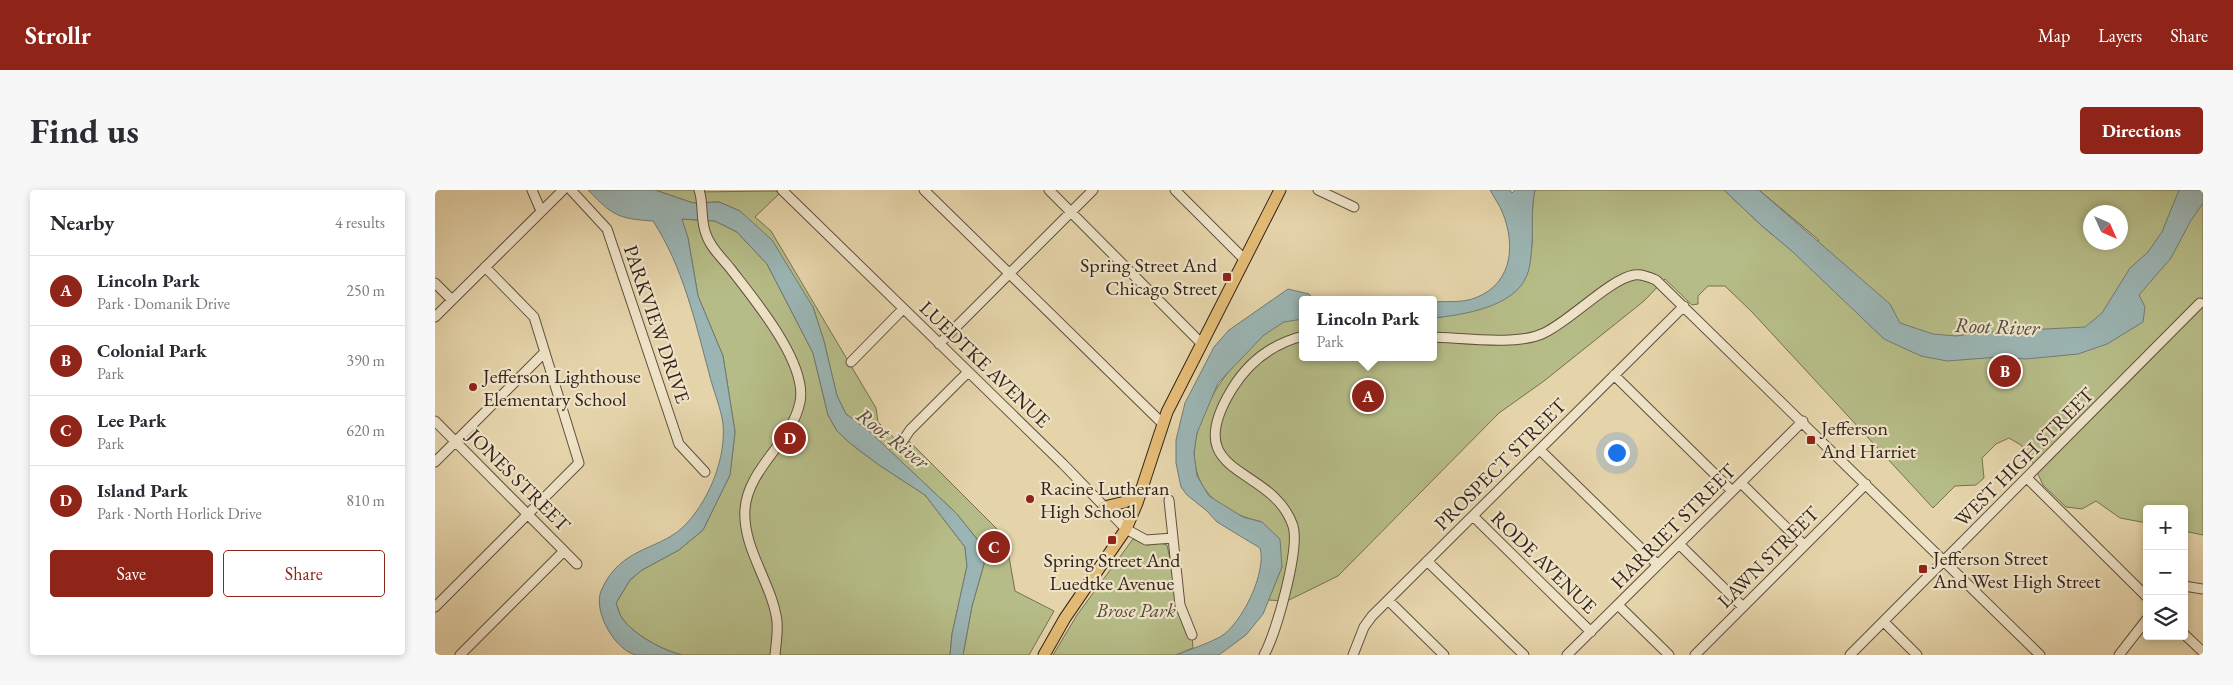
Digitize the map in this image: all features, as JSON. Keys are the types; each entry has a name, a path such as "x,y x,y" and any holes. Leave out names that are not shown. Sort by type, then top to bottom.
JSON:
{"main road":[{"path":"1044,655 1065,618 1126,529 1142,490 1163,424 1201,343 1280,190"},
{"path":"1105,507 1125,502 1142,490"}],"street":[{"path":"532,190 541,211"},
{"path":"435,317 563,190"},
{"name":"PARKVIEW DRIVE","path":"571,190 607,229 679,444 705,472"},
{"path":"695,190 707,190"},
{"path":"699,190 702,200 704,227 711,245 761,310 795,363 799,378 800,402 791,425 755,479 745,509 749,534 777,622 775,655"},
{"name":"LUEDTKE AVENUE","path":"781,190 1126,529 1146,540 1173,538"},
{"path":"924,190 1163,424"},
{"path":"1049,190 1201,343"},
{"path":"939,344 1093,190"},
{"path":"1175,190 1244,259"},
{"path":"1318,190 1354,207"},
{"path":"435,607 579,463 534,317 485,267"},
{"path":"1437,337 1501,340 1537,336 1558,325 1620,281 1637,275 1656,280 1803,421 2040,655"},
{"path":"435,284 452,300"},
{"name":"WEST HIGH STREET","path":"1850,655 2028,479 2200,303"},
{"name":"PROSPECT STREET","path":"1353,655 1364,626 1388,600 1684,306"},
{"path":"851,362 903,309"},
{"path":"1264,655 1293,559 1295,539 1293,528 1282,504 1272,494 1229,465 1220,455 1215,442 1215,426 1225,400 1247,369 1274,346 1299,337"},
{"path":"435,462 544,353"},
{"path":"902,442 910,430 968,372"},
{"path":"1614,375 1733,491"},
{"name":"JONES STREET","path":"435,421 577,564"},
{"name":"HARRIET STREET","path":"1567,655 1803,421"},
{"path":"1540,450 1658,565"},
{"path":"2028,479 2145,595"},
{"path":"1741,483 1804,545"},
{"name":"LAWN STREET","path":"1695,655 1866,484"},
{"path":"1169,500 1180,605 1191,635"},
{"name":"RODE AVENUE","path":"1473,516 1591,632"},
{"path":"1679,544 1743,607"},
{"path":"460,655 564,551"},
{"path":"1427,561 1524,655"},
{"path":"2188,587 2203,589"},
{"path":"1388,600 1444,655"},
{"path":"1618,605 1669,655"},
{"path":"1884,622 1917,655"},
{"path":"2119,655 2143,624"},
{"path":"2188,638 2203,652"},
{"path":"2196,645 2203,638"}],"green space":[{"path":"655,190 693,190 695,192 775,191 780,193 755,217 771,231 876,408 878,422 894,438 885,447 870,432 846,414 837,396 824,341 813,307 740,211 719,202 693,203"},
{"path":"1535,190 1724,190 1762,226 1802,259 1819,240 1759,190 2203,190 2203,535 2188,532 2188,505 2143,505 2143,522 2120,518 2096,501 2082,509 2066,507 2043,485 2032,461 2021,445 2009,438 1996,444 1982,458 1984,478 1976,485 1955,486 1933,508 1752,312 1725,286 1708,286 1698,296 1698,304 1692,305 1665,279 1644,301 1544,381 1499,413 1338,576 1287,601 1268,600 1282,567 1262,522 1229,510 1208,493 1197,472 1195,448 1200,422 1212,397 1228,372 1248,350 1273,328 1295,319 1299,319 1299,361 1437,361 1437,317 1486,306 1512,293 1527,274 1532,244"},
{"path":"681,219 715,221 737,232 767,264 813,353 828,415 837,431 879,465 925,495 965,547 967,566 952,634 950,655 682,655 666,650 641,636 621,616 616,603 630,580 642,570 679,550 703,530 730,475 735,432 723,356 698,296 688,238"},
{"path":"904,436 999,531 1008,551 1015,591 1054,611 1029,655 963,655 972,606 984,564 981,544 956,513 889,450"},
{"name":"Brose Park","path":"1133,539 1147,545 1160,543 1167,545 1180,605 1192,635 1193,648 1176,655 1053,655 1077,615"}],"water":[{"name":"Root River","path":"588,190 655,190 693,203 719,202 740,211 772,240 813,307 824,341 837,396 846,414 870,432 956,513 981,544 984,564 972,606 963,655 950,655 952,634 967,566 965,547 925,495 879,465 837,431 828,415 813,353 767,264 737,232 715,221 682,219 688,238 698,296 723,356 735,432 730,475 703,530 679,550 642,570 630,580 616,603 621,616 627,624 641,636 657,646 682,655 636,655 628,652 614,638 603,619 600,609 601,591 609,576 619,565 630,556 678,532 696,512 710,489 719,463 722,450 723,424 687,295 672,257 653,221 631,219 616,214 603,205"},
{"path":"1490,190 1510,190 1512,193 1515,190 1535,190 1531,256 1527,275 1521,286 1500,302 1487,307 1459,315 1437,318 1437,302 1475,298 1488,291 1498,282 1505,271 1509,259 1510,246 1505,220"},
{"name":"Root River","path":"1724,190 1759,190 1890,304 1900,323 1933,334 1956,336 1985,332 2085,327 2102,313 2130,268 2148,252 2162,232 2179,190 2203,190 2203,203 2190,222 2171,258 2139,295 2145,307 2143,322 2107,344 2078,354 2026,359 1999,357 1947,361 1921,356 1884,339 1793,252"},
{"path":"1288,289 1311,296 1299,296 1299,320 1284,322 1264,335 1218,383 1197,433 1194,453 1197,476 1209,496 1243,517 1262,522 1280,539 1282,567 1263,614 1246,635 1219,655 1176,655 1215,640 1237,621 1251,597 1260,570 1260,548 1217,522 1187,495 1181,487 1176,463 1176,440 1185,403 1214,347 1229,330"}],"place":[{"name":"Spring Street And Chicago Street","path":"1227,277"},
{"name":"Colonial Park","path":"2005,371"},
{"name":"Jefferson Lighthouse Elementary School","path":"473,387"},
{"name":"Lincoln Park","path":"1368,396"},
{"name":"Island Park","path":"790,438"},
{"name":"Jefferson And Harriet","path":"1811,440"},
{"name":"Racine Lutheran High School","path":"1030,499"},
{"name":"Spring Street And Luedtke Avenue","path":"1112,540"},
{"name":"Lee Park","path":"994,547"},
{"name":"Jefferson Street And West High Street","path":"1923,569"}]}
